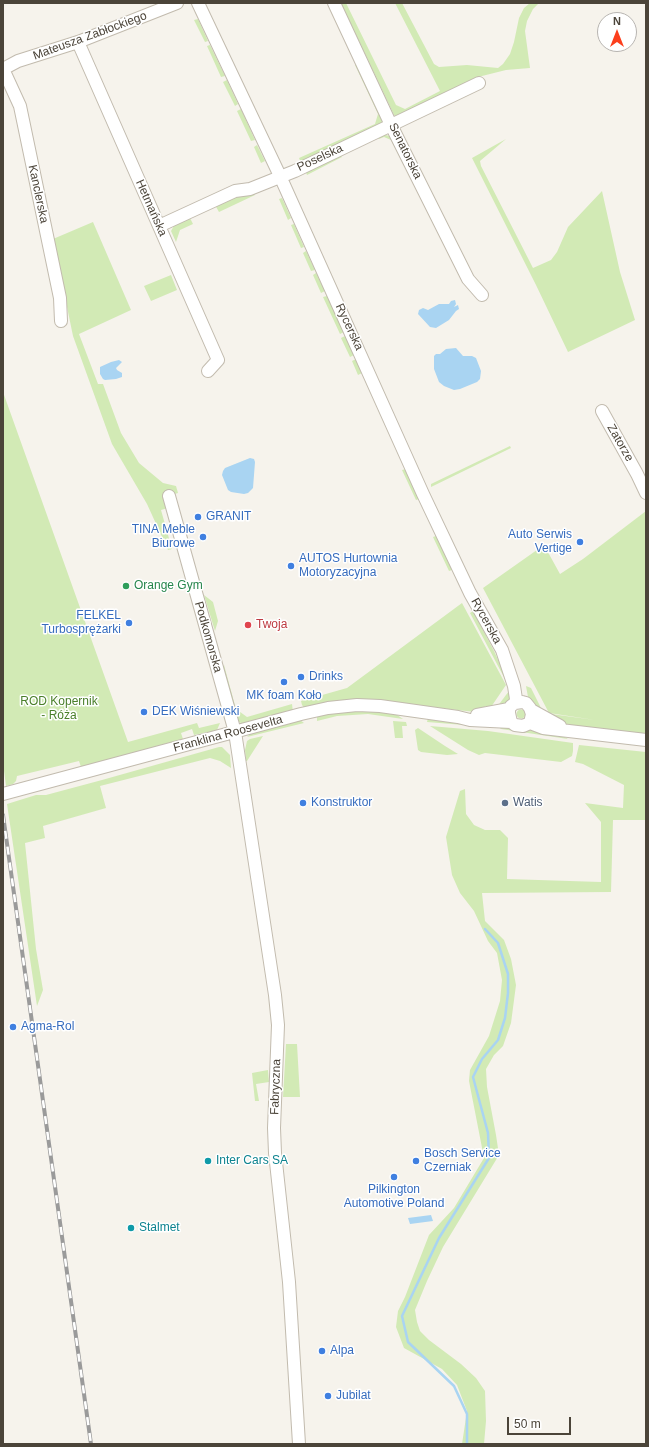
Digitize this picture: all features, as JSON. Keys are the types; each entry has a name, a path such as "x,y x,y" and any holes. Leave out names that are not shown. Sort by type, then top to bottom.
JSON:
{"street":[{"name":"Mateusza Zabłockiego","path":"3,69 18,61 78,42 177,3"},
{"name":"Rycerska","path":"198,3 280,176 423,494 470,593 502,650 514,686 516,699 520,707"},
{"name":"Senatorska","path":"334,3 391,125 468,279 482,295"},
{"name":"Hetmańska","path":"78,42 218,360 208,371"},
{"name":"Kanclerska","path":"3,69 20,106 60,298 61,321"},
{"name":"Poselska","path":"159,226 235,191 250,189 295,170 479,83"},
{"name":"Zatorze","path":"602,411 642,471 646,493"},
{"name":"Podkomorska","path":"169,496 235,732"},
{"name":"Franklina Roosevelta","path":"3,794 305,713 344,706 380,706 470,720 512,722"},
{"name":"Franklina Roosevelta","path":"458,717 520,707"},
{"path":"520,707 509,716 512,722 518,726 523,726 530,723 543,728 646,740"},
{"path":"520,707 532,718 530,723"},
{"path":"520,707 568,730"},
{"name":"Fabryczna","path":"235,732 278,1025 274,1128 275,1153 289,1285 299,1444"}],"green space":[{"path":"341,3 346,3 396,105 405,109 440,91 395,3 402,3 434,64 439,67 467,65 498,68 510,54 519,18 524,8 530,3 539,3 533,9 527,21 525,31 530,68 506,70 478,77 398,117 394,115"},
{"path":"198,19 208,41 205,42 194,20"},
{"path":"210,45 225,76 221,77 207,46"},
{"path":"359,64 382,117 382,122 379,125 301,163 299,158 375,124 378,114 355,65"},
{"path":"227,80 238,104 235,106 223,82"},
{"path":"241,109 255,140 251,141 237,111"},
{"path":"383,134 392,137 418,188 416,189 391,140 384,137 379,139 378,137"},
{"path":"506,139 480,161 481,166 533,268 551,260 557,252 568,227 602,191 620,272 635,320 568,352 472,158"},
{"path":"257,145 265,161 261,163 254,147"},
{"path":"340,154 342,157 307,175 305,170"},
{"path":"254,193 255,195 219,212 215,205 232,197"},
{"path":"282,198 291,218 288,220 279,199"},
{"path":"189,216 193,224 180,230 176,242 171,231 175,224"},
{"path":"93,222 131,310 79,334 98,384 103,384 121,433 139,463 163,483 176,486 178,493 165,497 168,508 161,510 172,549 168,550 147,504 112,444 73,336 53,239"},
{"path":"294,224 304,247 301,248 291,225"},
{"path":"306,251 315,270 311,271 303,253"},
{"path":"316,273 325,291 321,293 313,275"},
{"path":"171,275 177,290 151,301 144,286"},
{"path":"327,296 344,332 340,334 323,297"},
{"path":"345,336 354,355 350,357 341,338"},
{"path":"356,359 362,373 358,375 352,361"},
{"name":"ROD Kopernik - Róża","path":"3,392 128,742 197,723 199,728 220,723 217,730 194,735 192,729 181,733 183,739 81,767 79,761 17,776 16,781 13,784 6,786 3,763"},
{"path":"510,446 511,448 431,487 431,484"},
{"path":"406,469 419,499 416,500 402,470"},
{"path":"646,511 646,735 570,726 549,720 551,714 595,720 549,713 483,588 544,545 560,574 583,559"},
{"path":"436,536 452,570 449,571 433,537"},
{"path":"204,595 213,602 218,621 215,631"},
{"path":"462,603 506,685 491,707 485,706 484,713 369,700 305,709 302,705 301,701 347,688"},
{"path":"473,611 494,651 506,677 507,683 470,613"},
{"path":"224,665 236,709 247,717 292,704 293,712 243,724 239,722 235,717 222,670"},
{"path":"526,686 531,688 545,716 536,710 528,697"},
{"path":"513,690 513,695 508,705 497,707 509,691"},
{"path":"521,709 526,714 521,719 516,714"},
{"path":"364,710 393,712 403,719 368,714 337,716 317,721 317,717 320,714"},
{"path":"428,718 492,724 489,727 427,722"},
{"path":"300,720 304,723 247,737 252,732"},
{"path":"393,721 406,722 407,726 402,726 403,738 395,738"},
{"path":"430,726 488,731 573,743 573,751 572,756 561,762 485,753 479,755 468,750"},
{"path":"498,726 527,728 562,735 568,739 501,729"},
{"path":"418,728 458,754 447,755 421,752 418,750 415,730"},
{"path":"263,736 246,761 245,750 247,741"},
{"path":"579,745 646,752 646,820 613,820 611,892 482,893 485,921 504,940 511,959 516,985 511,1023 503,1046 494,1055 486,1069 487,1087 499,1155 443,1247 415,1310 420,1331 429,1340 461,1364 476,1378 485,1391 486,1421 484,1444 462,1444 467,1411 457,1385 442,1369 404,1348 396,1327 398,1311 429,1235 454,1208 484,1158 469,1081 470,1070 489,1036 500,1001 502,980 497,953 488,941 474,911 460,893 452,875 446,837 460,791 465,789 466,814 474,825 485,830 500,830 508,838 507,879 601,882 601,822 585,803 623,808 624,785 583,764 575,762"},
{"path":"222,747 230,755 231,768 220,761 210,758 100,786 106,808 43,826 45,838 25,843 36,949 43,990 37,1006 7,804 36,795 46,795 102,780"},
{"path":"286,1044 297,1044 300,1097 283,1097"},
{"path":"268,1070 269,1082 256,1084 259,1101 255,1101 252,1073"}],"water":[{"path":"455,300 456,304 454,307 458,305 459,309 449,320 436,328 430,327 418,314 419,310 423,308 428,310 439,304 449,304 451,301"},
{"path":"456,348 463,356 472,356 476,358 481,371 480,379 477,382 454,390 439,382 434,369 434,356 436,354 440,354 446,349"},
{"path":"119,360 122,362 116,368 122,373 122,377 116,379 103,379 100,374 100,367"},
{"path":"250,458 254,459 255,462 253,488 248,493 244,494 231,492 228,490 222,475 223,471 225,468"},
{"path":"431,1215 433,1221 410,1224 408,1218"}],"waterway":[{"path":"467,1444 467,1414 454,1386 408,1342 402,1316 439,1238 489,1158 488,1133 473,1077 482,1059 498,1040 505,1018 508,993 508,974 498,943 485,929"}],"railway":[{"path":"3,815 91,1444"}],"place":[{"name":"GRANIT","path":"198,517"},
{"name":"TINA Meble Biurowe","path":"203,537"},
{"name":"Auto Serwis Vertige","path":"580,542"},
{"name":"AUTOS Hurtownia Motoryzacyjna","path":"291,566"},
{"name":"Orange Gym","path":"126,586"},
{"name":"FELKEL Turbosprężarki","path":"129,623"},
{"name":"Twoja","path":"248,625"},
{"name":"Drinks","path":"301,677"},
{"name":"MK foam Koło","path":"284,682"},
{"name":"DEK Wiśniewski","path":"144,712"},
{"name":"Konstruktor","path":"303,803"},
{"name":"Watis","path":"505,803"},
{"name":"Agma-Rol","path":"13,1027"},
{"name":"Inter Cars SA","path":"208,1161"},
{"name":"Bosch Service Czerniak","path":"416,1161"},
{"name":"Pilkington Automotive Poland","path":"394,1177"},
{"name":"Stalmet","path":"131,1228"},
{"name":"Alpa","path":"322,1351"},
{"name":"Jubilat","path":"328,1396"}]}
